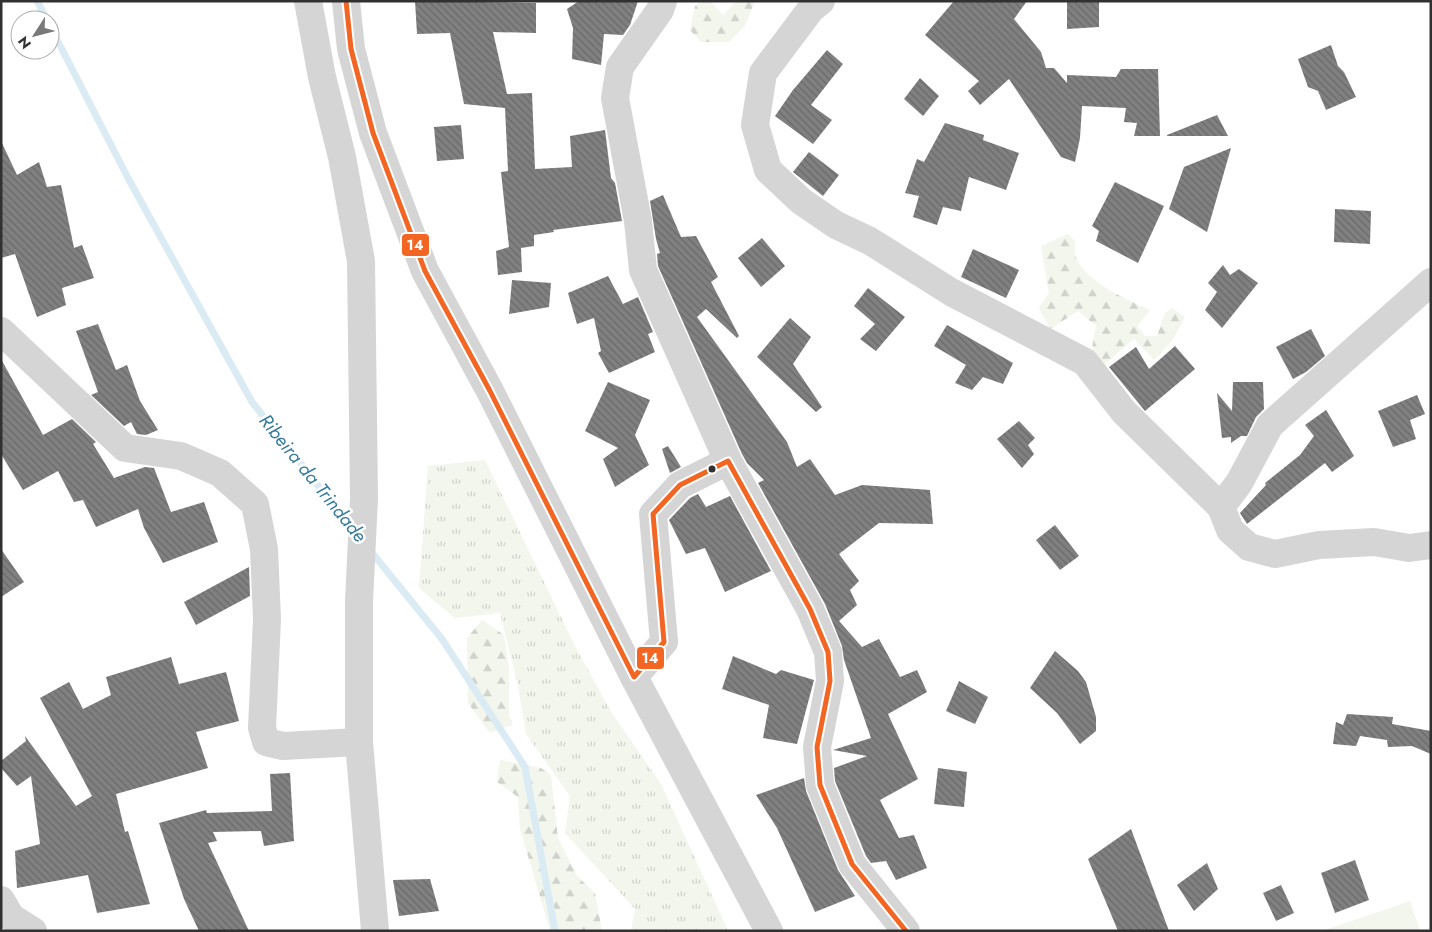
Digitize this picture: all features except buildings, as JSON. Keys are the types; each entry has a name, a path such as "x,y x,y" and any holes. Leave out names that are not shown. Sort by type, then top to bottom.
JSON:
{"street":[{"path":"308,1 322,77 342,157 361,261 364,498 359,601 359,742 375,931"},
{"path":"346,1 351,49 373,133 425,271 490,391 634,677 769,931"},
{"path":"663,1 660,10 620,66 615,98 638,221 643,270 728,461 810,609 828,652 830,680 817,747 820,785 852,864 906,931"},
{"path":"821,1 810,8 763,73 755,125 768,170 801,202 836,225 870,241 951,292 1085,362 1124,412 1221,507 1230,530 1249,547 1275,554 1320,545 1374,542 1409,548 1431,545"},
{"path":"1221,507 1239,482 1270,425 1431,282"},
{"path":"1,331 125,448 181,456 220,473 255,504 264,549 267,635 262,728 266,742 283,746 359,742"},
{"path":"634,677 664,642 654,514 680,485 728,461"},
{"path":"1,900 11,917 33,931"}],"green space":[{"path":"702,1 710,1 723,15 736,1 755,1 745,26 729,42 701,42 690,30 695,6"},
{"path":"1068,234 1075,241 1077,260 1091,277 1110,290 1150,310 1137,326 1145,336 1157,336 1165,313 1172,308 1185,317 1172,341 1154,360 1134,339 1100,368 1092,347 1096,326 1078,311 1050,329 1039,308 1049,293 1041,246"},
{"path":"485,460 574,644 611,712 661,784 728,931 631,931 635,909 565,833 570,796 526,734 518,686 500,613 455,618 419,588 428,466"},
{"path":"482,620 504,635 509,669 509,715 513,725 490,733 468,703 467,638"},
{"path":"500,760 541,768 551,775 558,838 577,876 595,893 602,931 550,931 520,829 518,797 497,782"},
{"path":"1410,901 1420,931 1322,931"}],"waterway":[{"name":"Ribeira da Trindade","path":"37,1 42,10"},
{"name":"Ribeira da Trindade","path":"60,45 129,180 252,402 354,531"},
{"name":"Ribeira da Trindade","path":"369,549 442,639 525,767 555,931"}],"transit line":[{"name":"14","path":"346,1 351,49 373,133 425,271 490,391 634,677 664,642 653,514 680,485 728,461 810,609 828,652 830,681 817,747 820,785 852,864 906,931"}]}
